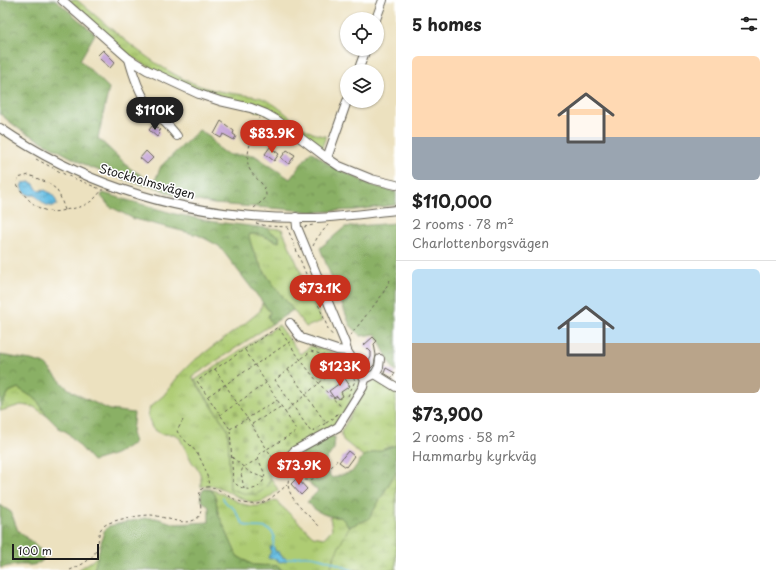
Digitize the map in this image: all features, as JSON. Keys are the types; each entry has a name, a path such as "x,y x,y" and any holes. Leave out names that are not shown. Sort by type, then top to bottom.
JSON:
{"street":[{"path":"62,0 129,59 173,83 199,94 261,112 278,121 326,158 353,172 371,179 396,185"},
{"path":"379,12 383,0"},
{"path":"129,59 135,78 147,104 171,127 177,136"},
{"path":"326,158 344,108"},
{"name":"Stockholmsvägen","path":"0,128 31,148 68,168 105,183 165,202 187,207 250,216 296,217 339,216 396,210"},
{"path":"286,461 294,451 338,428 363,388 365,379 345,348 297,227 296,217"},
{"path":"290,323 301,338 337,350 345,348"},
{"path":"365,379 375,374 380,367 380,359"},
{"path":"375,374 396,387"}],"path":[{"path":"251,211 266,198 264,186 248,168 248,156 253,132 261,112"},
{"path":"65,210 56,189 48,183 29,176 18,178 16,184 22,194 40,208 58,212 78,208 90,203 96,198 105,183"},
{"path":"308,256 317,238 330,223"},
{"path":"286,226 329,331 345,348"},
{"path":"285,412 344,362 345,348 366,314 382,295 390,280"},
{"path":"244,349 297,431 267,448 258,455 258,460 265,474 265,479 260,486 254,490 244,489 236,485 233,481 230,429 197,381 244,349 278,328 300,359 342,408 334,418 311,432 275,380 300,359 311,351 344,362 353,374 355,381 346,401"},
{"path":"208,396 299,336"},
{"path":"215,369 273,458 286,461 290,470 301,479 306,480 328,471 337,460"},
{"path":"288,370 326,423"},
{"path":"220,415 267,383"},
{"path":"230,429 278,400"},
{"path":"251,424 282,406"},
{"path":"183,420 178,431 192,447 203,464 209,486"},
{"path":"232,456 243,467 265,479"},
{"path":"244,489 241,473 243,467 258,460"},
{"path":"290,470 288,483 295,502 320,527"},
{"path":"70,570 93,556 97,549 101,528 107,524 149,515 177,521 190,521 196,519 200,515 201,508 199,496 200,491 205,487 209,486 229,496 254,505 262,504 270,500 288,483"}],"green space":[{"path":"0,0 56,0 95,34 80,60 109,88 98,138 131,169 154,183 161,166 199,130 208,135 220,150 230,155 254,155 290,179 311,151 330,165 371,185 396,192 396,204 355,210 314,212 214,204 177,197 158,188 135,183 89,167 19,129 0,114"},
{"path":"68,0 77,0 140,52 174,74 192,83 210,89 260,97 272,103 309,131 326,136 321,150 281,119 213,96 173,80 133,58 111,40"},
{"path":"103,193 175,214 215,222 267,228 270,232 279,236 279,242 258,234 249,234 251,244 266,274 293,310 272,324 268,317 270,312 219,246 198,235 134,219 109,206 101,196"},
{"path":"396,223 396,372 390,364 376,334 361,336 350,325 320,248 345,227"},
{"path":"267,228 282,229 322,321 306,327 264,271 257,259 248,234 258,234 279,242 279,236 270,232"},
{"path":"262,303 270,312 268,317 272,324 192,377 228,430 230,489 268,484 271,478 278,490 263,501 252,502 237,497 215,486 208,485 201,487 201,477 199,471 192,462 179,437 174,434 161,434 152,428 148,416 150,407 164,395 180,374 192,362 260,311"},
{"path":"279,325 300,354 311,346 336,354 350,362 359,376 361,385 338,422 332,427 264,465 271,478 267,485 259,493 243,493 230,489 228,430 195,380"},
{"path":"0,355 45,364 66,387 78,395 110,410 134,413 132,433 134,443 116,454 93,461 67,432 60,429 47,416 37,400 18,388 9,392 0,408"},
{"path":"377,380 396,391 396,445 363,456 343,440 341,432 367,385"},
{"path":"18,388 37,400 47,416 34,407 21,405 0,411 0,408 9,392"},
{"path":"329,436 335,437 334,449 322,465 332,478 352,472 363,456 396,445 396,472 369,519 349,527 341,517 322,514 307,502 318,491 292,468 304,450"},
{"path":"396,472 396,570 282,570 277,566 253,565 237,556 218,513 215,494 209,489 249,506 268,504 275,500 313,536 324,538 332,529 330,517 341,517"},
{"path":"396,472 396,570 330,570 334,557 349,527 369,519"},
{"path":"204,489 209,489 215,494 218,513 237,556 253,565 277,566 282,570 94,570 104,531 109,526 145,518 156,518 176,524 209,522 209,507 201,500 201,493"},
{"path":"0,505 11,512 18,531 38,547 42,553 43,560 33,565 15,565 0,568"},
{"path":"99,554 94,570 78,570 92,561"}],"water":[{"path":"30,182 34,184 39,191 42,191 42,189 52,195 57,205 47,205 35,195 26,194 21,186 23,183"},
{"path":"270,547 274,547 275,551 279,552 282,557 286,558 286,561 280,562 273,558 269,559 268,557 271,552"}],"building":[{"path":"103,50 115,62 110,68 97,56"},
{"path":"221,121 234,131 233,134 236,136 234,140 223,134 221,138 214,134"},
{"path":"152,126 154,128 156,126 160,130 158,131 160,133 157,137 149,130"},
{"path":"270,147 279,154 274,161 265,154"},
{"path":"287,150 295,155 289,164 281,158"},
{"path":"146,151 153,158 147,164 140,158"},
{"path":"373,337 377,341 374,344 376,355 374,365 370,369 367,365 371,357 371,352 364,345"},
{"path":"386,368 395,373 392,378 384,373"},
{"path":"342,374 350,386 341,392 343,396 339,399 337,396 334,398 329,391 340,383 337,378"},
{"path":"348,451 354,456 346,467 339,462"},
{"path":"297,478 307,489 301,495 291,484"}],"waterway":[{"path":"223,498 226,503 234,509 245,525 249,527 264,528 271,531 274,535 273,549"},
{"path":"284,560 300,556 313,556 352,570"}]}
